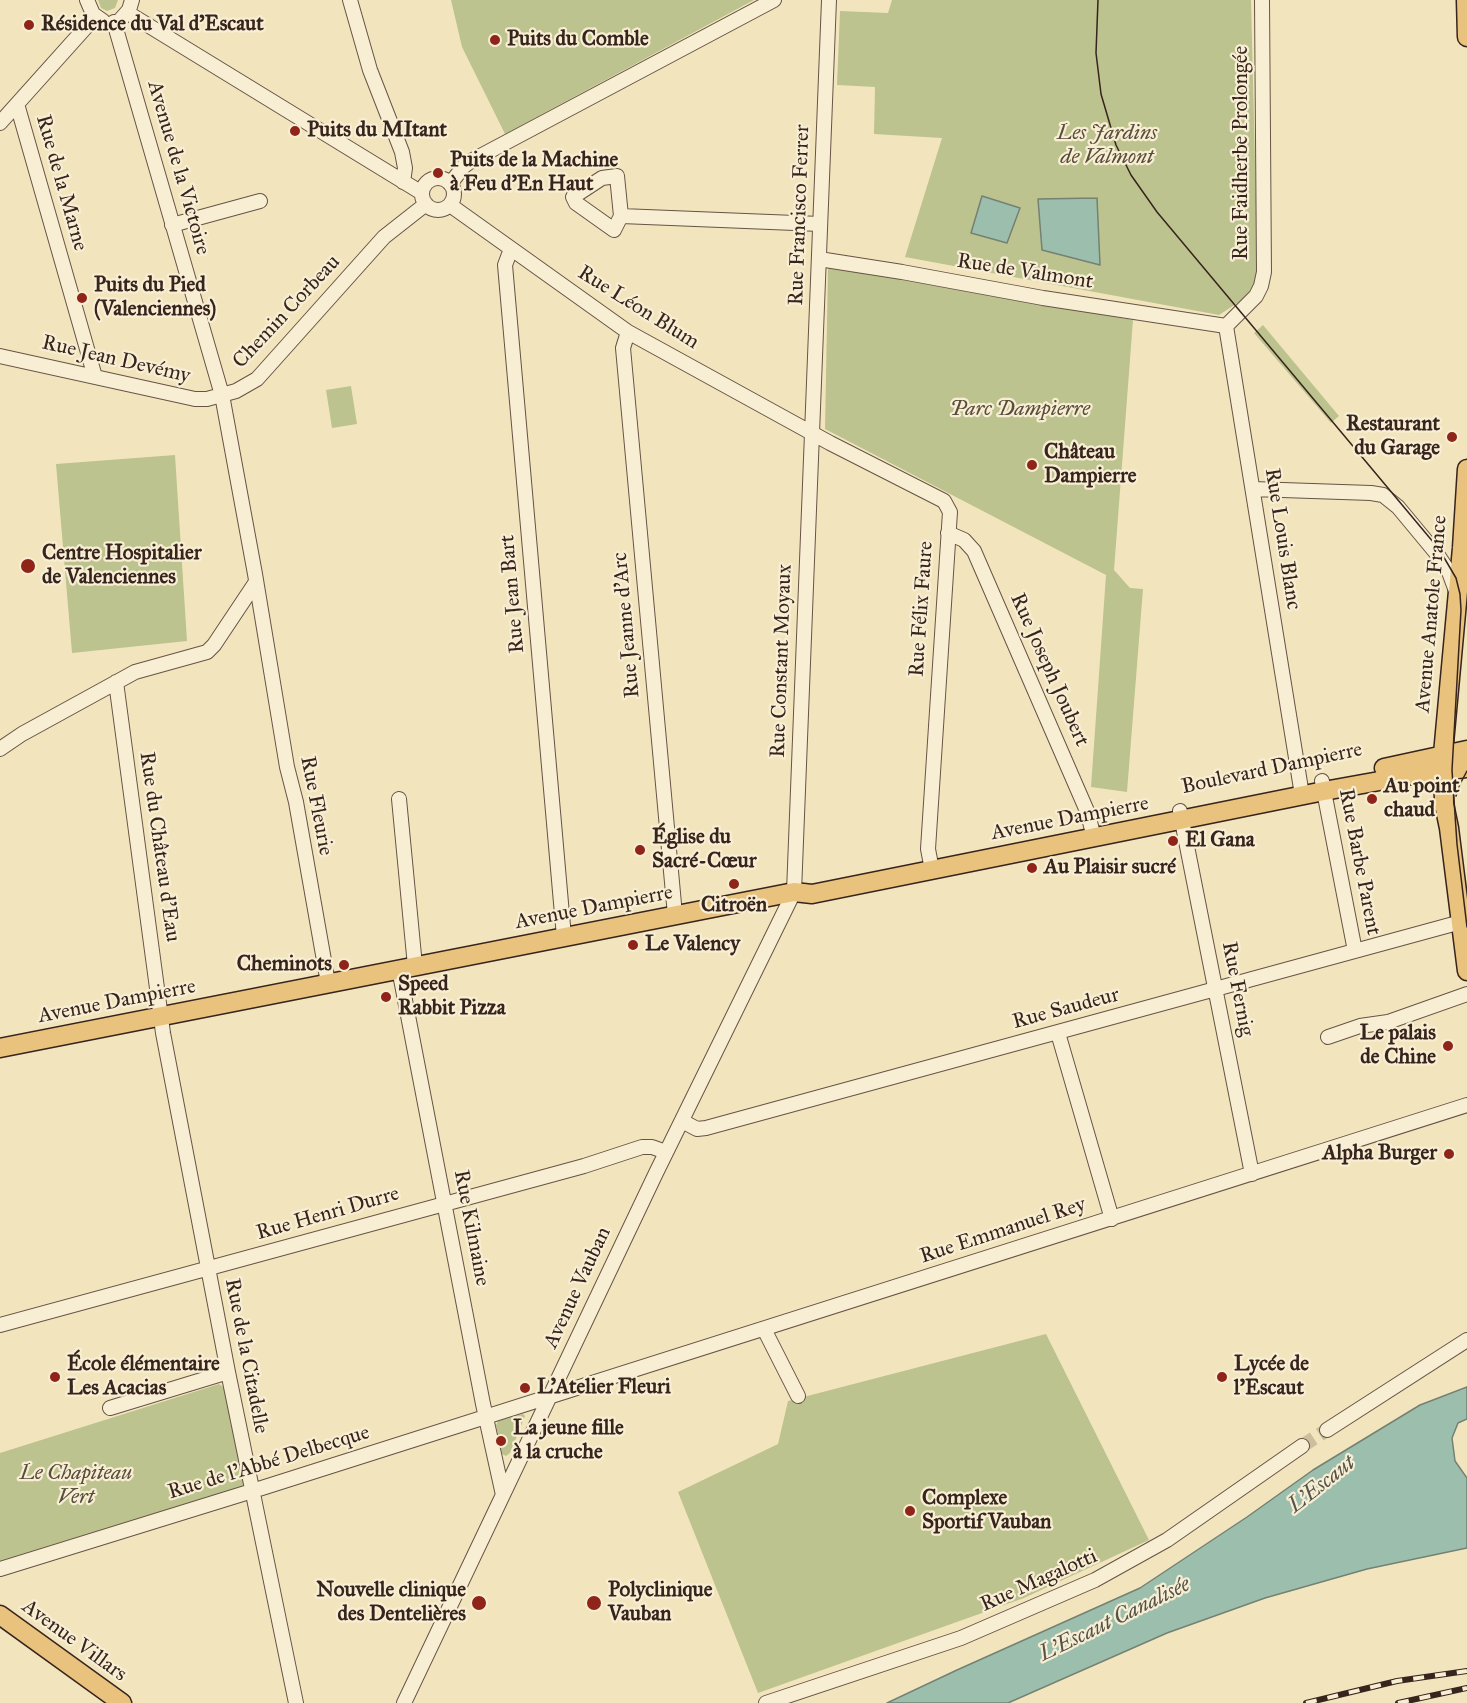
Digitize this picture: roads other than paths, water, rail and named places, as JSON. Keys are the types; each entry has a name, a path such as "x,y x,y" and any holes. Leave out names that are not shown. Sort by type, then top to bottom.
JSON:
{"main road":[{"path":"1466,0 1467,37"},
{"name":"Avenue Anatole France","path":"1467,469 1443,763 1444,804 1467,970"},
{"path":"1323,786 1443,763 1467,750"},
{"path":"1443,763 1467,768"},
{"name":"Boulevard Dampierre","path":"794,892 810,885 931,866 1323,786"},
{"name":"Avenue Dampierre","path":"0,1048 794,892"},
{"name":"Avenue Villars","path":"0,1615 122,1703"}],"street":[{"path":"87,0 89,9 95,17 104,21 114,22 130,6 403,182 424,199 438,210 450,205 454,193 450,183 442,179 434,179 425,185 424,199"},
{"path":"350,0 370,70 402,152 405,168 403,182"},
{"path":"450,183 471,161 774,0"},
{"name":"Rue Francisco Ferrer","path":"812,432 829,0"},
{"name":"Rue Faidherbe Prolongée","path":"1226,326 1252,302 1261,286 1264,264 1262,0"},
{"path":"0,123 95,17"},
{"name":"Avenue de la Victoire","path":"114,22 222,395"},
{"name":"Rue de la Marne","path":"17,104 95,377"},
{"name":"Chemin Corbeau","path":"222,395 248,386 257,379 384,237 424,199"},
{"path":"172,225 260,201"},
{"name":"Rue Léon Blum","path":"450,205 628,332 812,432"},
{"path":"621,216 820,224"},
{"name":"Rue Jean Bart","path":"511,249 505,265 564,937"},
{"name":"Rue de Valmont","path":"819,259 899,271 1043,298 1226,326"},
{"name":"Rue Louis Blanc","path":"1226,326 1301,790"},
{"name":"Rue Jeanne d'Arc","path":"628,332 623,348 675,915"},
{"name":"Rue Jean Devémy","path":"0,356 195,399 222,395"},
{"path":"0,749 22,734 141,670 207,652 256,582 222,395"},
{"name":"Rue Félix Faure","path":"812,432 941,498 949,509 928,849 931,866"},
{"name":"Rue Constant Moyaux","path":"794,892 812,432"},
{"path":"1252,489 1383,495 1398,507 1437,554 1451,577 1457,597"},
{"name":"Rue Joseph Joubert","path":"948,533 964,540 974,551 1083,801 1093,833"},
{"name":"Rue Fleurie","path":"256,582 287,767 296,802 328,983"},
{"name":"Rue du Château d'Eau","path":"116,682 160,1016"},
{"name":"Rue Barbe Parent","path":"1323,786 1355,951"},
{"name":"Rue Kilmaine","path":"399,799 407,968 445,1203 503,1495"},
{"name":"Rue Fernig","path":"1181,815 1252,1174"},
{"name":"Avenue Vauban","path":"404,1703 666,1152 794,892"},
{"name":"Rue Saudeur","path":"681,1121 697,1129 706,1128 1461,922"},
{"path":"1328,1037 1355,1028 1388,1022 1467,994"},
{"name":"Rue de la Citadelle","path":"160,1016 207,1270 296,1703"},
{"path":"1058,1033 1112,1219"},
{"name":"Rue Emmanuel Rey","path":"550,1395 1467,1105"},
{"name":"Rue Henri Durre","path":"0,1325 584,1166 642,1147 652,1147 666,1152"},
{"path":"764,1329 798,1396"},
{"path":"1327,1430 1467,1340"},
{"path":"1439,1359 1467,1347"},
{"path":"110,1408 228,1372"},
{"name":"Rue de l'Abbé Delbecque","path":"0,1569 253,1491 550,1395"},
{"name":"Rue Magalotti","path":"766,1703 961,1638 1082,1586 1158,1546 1302,1446"}],"water":[{"path":"982,196 1020,208 1007,243 971,233"},
{"path":"1097,198 1100,265 1042,250 1038,199"},
{"path":"1467,1387 1467,1419 1458,1423 1452,1438 1455,1461 1467,1478 1467,1548 1367,1569 1265,1598 1167,1633 1008,1703 887,1703 1140,1588 1313,1470 1420,1405"}],"tunnel":[{"path":"1302,1446 1327,1430"}],"tram line":[{"path":"1098,0 1096,53 1101,94 1116,145 1131,175 1157,212 1439,549 1456,578 1461,610 1452,770 1457,844 1467,927"},
{"path":"1456,796 1467,771"}],"railway":[{"path":"1306,1703 1397,1681 1467,1671"},
{"path":"1398,1703 1467,1688"}],"place":[{"name":"Résidence du Val d'Escaut","path":"29,25"},
{"name":"Puits du Comble","path":"495,40"},
{"name":"Puits du MItant","path":"295,131"},
{"name":"Puits de la Machine à Feu d'En Haut","path":"438,173"},
{"name":"Puits du Pied (Valenciennes)","path":"82,298"},
{"name":"Restaurant du Garage","path":"1452,437"},
{"name":"Château Dampierre","path":"1032,465"},
{"name":"Centre Hospitalier de Valenciennes","path":"28,566"},
{"name":"Au point chaud","path":"1372,799"},
{"name":"El Gana","path":"1173,841"},
{"name":"Église du Sacré-Cœur","path":"640,850"},
{"name":"Au Plaisir sucré","path":"1032,868"},
{"name":"Citroën","path":"734,884"},
{"name":"Le Valency","path":"633,945"},
{"name":"Cheminots","path":"344,965"},
{"name":"Speed Rabbit Pizza","path":"386,997"},
{"name":"Le palais de Chine","path":"1448,1046"},
{"name":"Alpha Burger","path":"1449,1154"},
{"name":"École élémentaire Les Acacias","path":"55,1377"},
{"name":"Lycée de l'Escaut","path":"1222,1377"},
{"name":"L'Atelier Fleuri","path":"525,1388"},
{"name":"La jeune fille à la cruche","path":"501,1441"},
{"name":"Complexe Sportif Vauban","path":"910,1511"},
{"name":"Nouvelle clinique des Dentelières","path":"479,1603"},
{"name":"Polyclinique Vauban","path":"594,1603"}],"park label":[{"name":"Les Jardins de Valmont","path":"1107,146"},
{"name":"Parc Dampierre","path":"1020,410"},
{"name":"Le Chapiteau Vert","path":"76,1486"}],"water label":[{"name":"L'Escaut","path":"1322,1485"},
{"name":"L'Escaut Canalisée","path":"1115,1620"}]}
